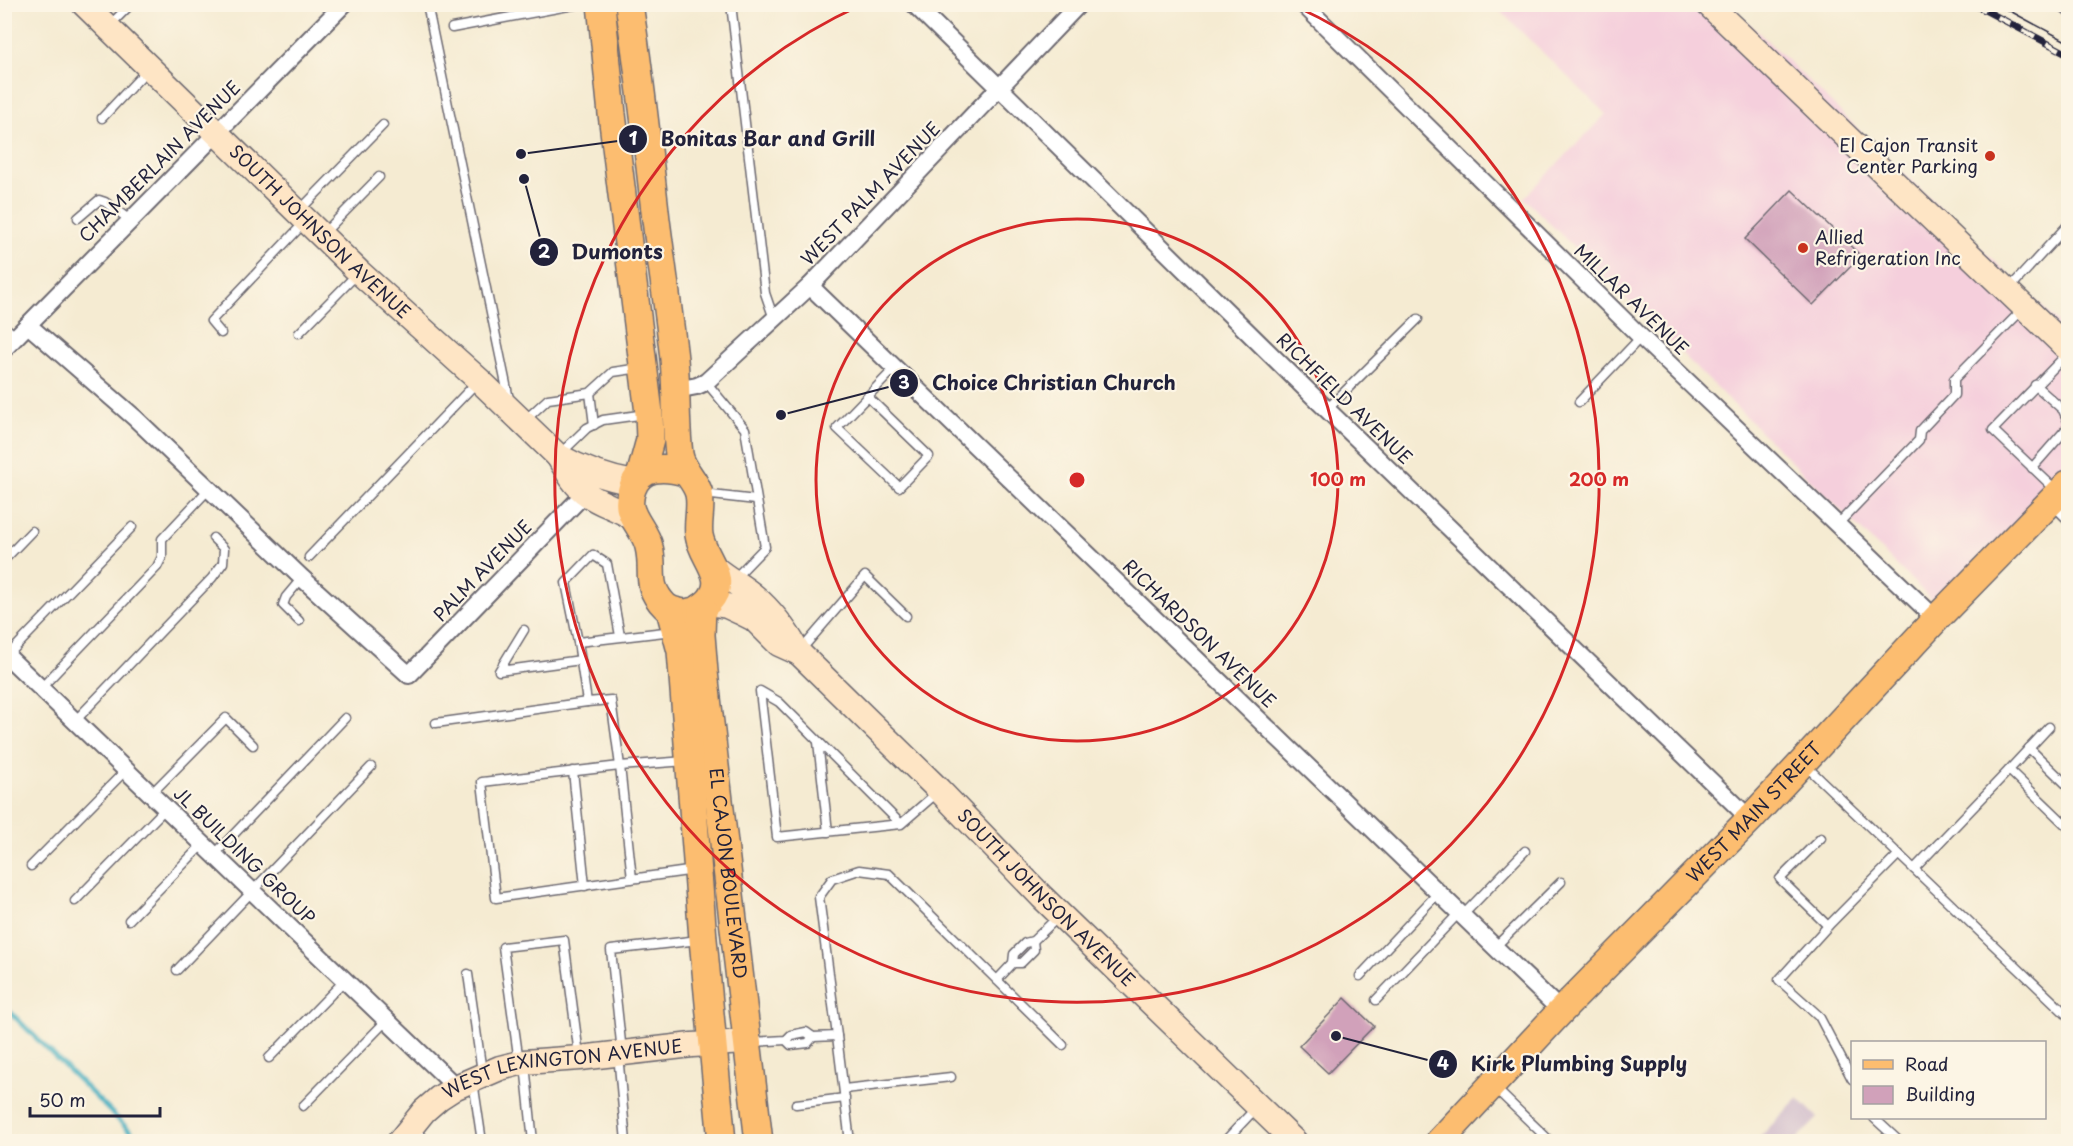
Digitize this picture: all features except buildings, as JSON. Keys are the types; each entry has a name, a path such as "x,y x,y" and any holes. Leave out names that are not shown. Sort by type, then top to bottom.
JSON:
{"main road":[{"name":"SOUTH JOHNSON AVENUE","path":"84,4 359,272 479,380 558,456 583,470 604,477 638,478"},
{"path":"601,4 612,114 649,413 650,440 630,498 634,519 642,528 650,548 652,590 658,599 673,620 705,605"},
{"path":"629,4 643,92 676,390 679,456 692,483 699,538 704,552 723,575"},
{"path":"1708,4 2026,306 2068,351"},
{"name":"SOUTH JOHNSON AVENUE","path":"558,456 570,476 585,494 623,511 634,519"},
{"path":"638,478 657,468 671,468 692,483"},
{"name":"WEST MAIN STREET","path":"1439,1142 1561,1011 1750,819 1936,619 2062,500"},
{"name":"SOUTH JOHNSON AVENUE","path":"723,575 756,598 773,615 799,653 939,790 1060,915 1295,1142"},
{"name":"EL CAJON BOULEVARD","path":"723,575 712,598 705,605 701,635 759,1142"},
{"name":"SOUTH JOHNSON AVENUE","path":"705,605 727,606 741,612 754,619 779,644 799,653"},
{"name":"EL CAJON BOULEVARD","path":"673,620 681,651 703,939 722,1142"},
{"name":"WEST LEXINGTON AVENUE","path":"412,1136 439,1098 500,1068 522,1062 747,1042"}],"street":[{"name":"CHAMBERLAIN AVENUE","path":"13,334 130,220 344,4"},
{"name":"RICHFIELD AVENUE","path":"914,4 1750,819"},
{"name":"WEST PALM AVENUE","path":"676,390 706,382 810,286 1080,4"},
{"name":"MILLAR AVENUE","path":"1303,4 1641,338 1936,619"},
{"name":"RICHARDSON AVENUE","path":"810,286 1561,1011"},
{"path":"13,334 135,418 302,578"},
{"name":"PALM AVENUE","path":"302,578 409,675 585,494"},
{"name":"JL BUILDING GROUP","path":"6,655 387,1020 471,1081"}],"lane":[{"path":"108,27 131,4"},
{"path":"427,4 517,417 548,399 590,393 613,372 643,368"},
{"path":"453,28 579,4"},
{"path":"731,4 765,292 774,320"},
{"path":"2058,4 2068,12"},
{"path":"102,118 150,68"},
{"path":"221,333 211,321 309,223 383,125"},
{"path":"309,223 379,177"},
{"path":"78,219 99,200 130,220"},
{"path":"2008,290 2068,225"},
{"path":"299,333 359,272"},
{"path":"1837,525 1919,440 1920,431 1954,395 1954,380 2026,306"},
{"path":"1327,409 1418,319"},
{"path":"1580,402 1641,338"},
{"path":"2062,500 1993,430 2068,351"},
{"path":"867,396 929,456 899,487 837,428 867,396 895,368"},
{"path":"309,557 479,380"},
{"path":"706,382 745,429 765,547 723,575"},
{"path":"2036,385 2063,410 2068,421"},
{"path":"590,393 594,425"},
{"path":"558,456 586,428 603,420 649,413"},
{"path":"2032,468 2068,427"},
{"path":"692,483 756,500"},
{"path":"41,688 157,567 162,558 162,539 209,489"},
{"path":"6,655 132,527"},
{"path":"4,560 32,531"},
{"path":"75,721 212,578 223,562 224,549 213,537"},
{"path":"587,702 566,583 592,555 607,564 620,636"},
{"path":"799,653 865,576 906,616"},
{"path":"299,621 283,605 286,597 302,578"},
{"path":"578,642 620,636 673,620"},
{"path":"524,630 499,670 581,660"},
{"path":"901,824 779,702 760,691 777,837 901,824 939,790"},
{"path":"436,723 611,699 632,879"},
{"path":"151,794 226,718 253,745"},
{"path":"129,920 208,849 345,718"},
{"path":"1914,869 2049,727"},
{"path":"818,741 828,832"},
{"path":"2029,748 2068,786"},
{"path":"689,761 620,766 482,782 496,898 698,870"},
{"path":"1803,762 2068,1016"},
{"path":"177,970 371,767"},
{"path":"32,866 126,770"},
{"path":"2009,770 2068,827"},
{"path":"573,771 585,886"},
{"path":"75,901 166,808"},
{"path":"1821,838 1780,879 1828,926"},
{"path":"1376,1000 1525,851"},
{"path":"1851,1076 1819,1016 1779,980 1899,854"},
{"path":"850,1142 819,897 832,879 859,870 889,874 1063,1045"},
{"path":"1495,947 1561,882"},
{"path":"1360,976 1438,893"},
{"path":"997,980 1013,963 1021,963 1034,950 1033,941 1060,915"},
{"path":"626,1142 611,950 703,939"},
{"path":"533,1142 503,947 564,940 580,1058"},
{"path":"468,974 471,1081 482,1142"},
{"path":"269,1058 345,980"},
{"path":"303,1106 387,1020"},
{"path":"747,1042 786,1040 791,1045 808,1043 813,1037 837,1036"},
{"path":"796,1104 844,1093 951,1077"},
{"path":"1492,1085 1551,1142"},
{"path":"1224,1142 1258,1106"},
{"path":"1875,1119 1900,1142"}],"shaded area":[{"path":"1494,5 1730,5 2068,332 2068,468 1938,606 1524,198 1606,114"},
{"path":"1798,1098 1818,1118 1795,1141 1756,1141"}],"waterway":[{"path":"4,1006 141,1142"}],"tram line":[{"path":"1997,4 2068,42"}],"railway":[{"path":"1973,4 2068,54"}],"place":[{"name":"Bonitas Bar and Grill","path":"521,154"},
{"name":"El Cajon Transit Center Parking","path":"1990,156"},
{"name":"Dumonts","path":"524,179"},
{"name":"Allied Refrigeration Inc","path":"1803,248"},
{"name":"Choice Christian Church","path":"781,415"},
{"name":"Kirk Plumbing Supply","path":"1336,1036"}]}
